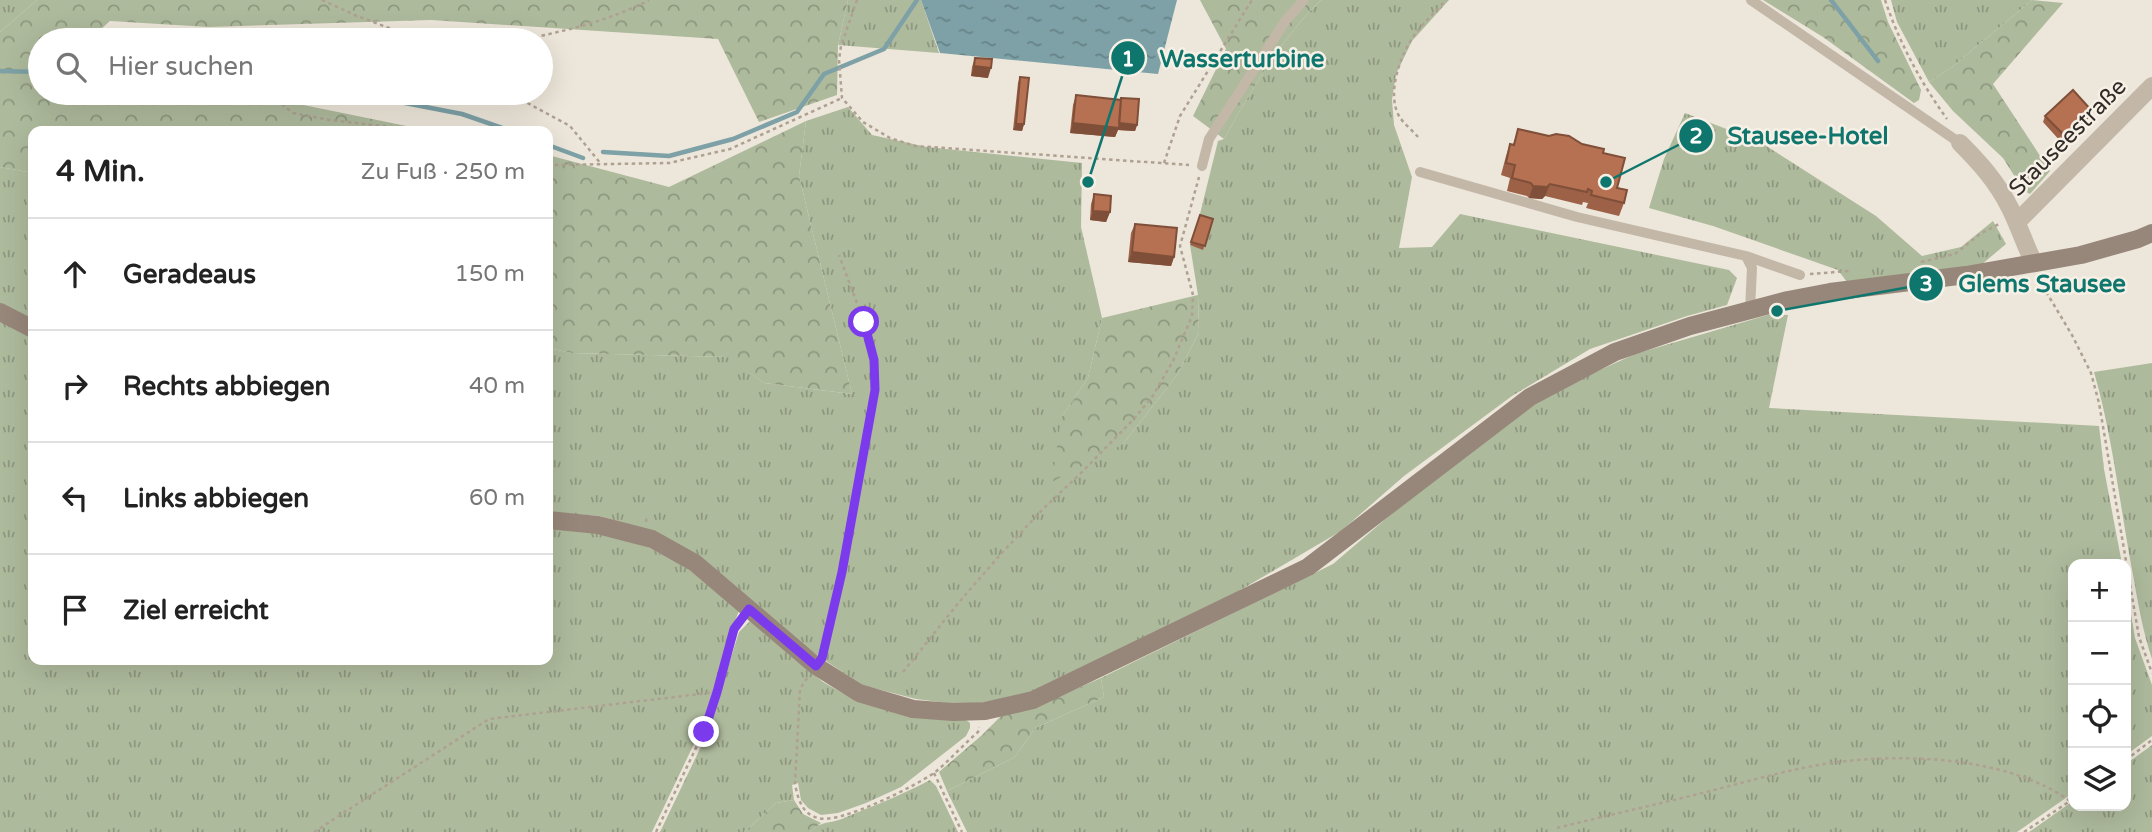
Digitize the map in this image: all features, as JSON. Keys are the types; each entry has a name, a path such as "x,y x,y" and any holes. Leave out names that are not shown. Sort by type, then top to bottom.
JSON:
{"street":[{"name":"Stauseestraße","path":"2017,222 2152,86"},
{"path":"1960,143 1989,172 2017,222 2022,240 2034,263"},
{"path":"553,520 598,525 652,539 695,563 816,666 859,693 913,709 985,711 1033,700 1308,566 1531,397 1615,352 1690,326 1788,300 1966,275 2081,255 2152,233"},
{"path":"0,312 28,327"}],"lane":[{"path":"1202,166 1209,138 1286,20 1304,0"},
{"path":"1751,0 1960,143"},
{"path":"1420,172 1577,217 1746,256 1800,275"},
{"path":"1746,256 1752,268 1750,310"}],"path":[{"path":"322,0 388,28"},
{"path":"553,33 632,9 649,0"},
{"path":"857,0 841,46 839,60 842,98 863,122 890,138 915,146 1202,166 1180,246 1193,295 1192,316 1173,361 1152,397 1126,428 1042,509 1000,555 903,672"},
{"path":"1164,163 1180,116 1252,0"},
{"path":"1418,137 1399,116 1394,96 1398,74 1408,45 1416,32 1446,0"},
{"path":"1885,0 1893,23 1921,78 1955,130 1960,143"},
{"path":"553,164 669,163 730,149 842,98"},
{"path":"283,105 293,113 383,126"},
{"path":"531,105 570,126 601,164"},
{"path":"1920,263 1955,254 1980,234 1999,224 2017,222"},
{"path":"839,255 864,322 874,360 875,390 842,572 822,658 800,689 795,785 798,800 806,811 819,819 838,818 903,791 933,773 978,732 985,711"},
{"path":"2034,263 2039,280 2072,334 2091,373 2099,404 2139,637 2152,673"},
{"path":"1800,275 1855,271"},
{"path":"656,832 704,732 734,629 749,609"},
{"path":"314,832 489,719 717,692"},
{"path":"2131,756 2152,740"},
{"path":"1557,828 1838,762 1894,759 1948,761 2002,771 2039,783 2068,798"},
{"path":"933,773 962,832"},
{"path":"2024,832 2068,803"}],"green space":[{"path":"0,0 37,0 0,32"},
{"path":"37,0 848,0 838,45 837,95 759,122 718,39 431,20 209,27 110,21 102,28 28,28 28,105 303,105 406,126 28,126 28,172 0,167 0,32"},
{"path":"848,0 921,0 939,53 838,45"},
{"path":"1200,0 1321,0 1280,48 1224,139 1193,116 1226,49"},
{"path":"1321,0 1449,0 1412,41 1396,74 1392,100 1394,125 1412,177 1399,248 1432,247 1460,214 1729,270 1737,278 1727,305 1590,349 1512,396 1404,476 1341,531 1237,592 1030,692 987,702 955,704 916,699 862,685 817,655 655,532 600,516 553,512 553,349 572,353 728,357 764,383 852,394 799,176 806,121 848,107 872,135 927,147 1082,163 1081,227 1102,318 1088,378 1061,418 1123,444 1177,375 1199,332 1198,295 1190,245 1203,249 1211,222 1199,218 1218,141 1224,139 1256,84 1306,15"},
{"path":"1763,0 1881,0 1888,22 1921,90 1919,100 1914,103 1823,37"},
{"path":"1891,0 2032,0 1952,67 1929,82 1897,22"},
{"path":"2032,0 2063,3 1993,84 2050,171 2030,194 2024,191 2003,158 1953,111 1929,82 1952,67"},
{"path":"1685,113 1760,142 1876,216 1922,256 1961,247 1993,221 2006,244 1981,265 1847,282 1838,270 1713,226 1649,208 1664,159"},
{"path":"806,121 799,176 852,394 764,383 727,357 572,353 553,349 553,156 669,187"},
{"path":"0,167 28,172 28,319 0,305"},
{"path":"1198,295 1199,332 1177,375 1123,444 1052,482 1061,418 1088,378 1102,318"},
{"path":"1771,314 1788,315 1769,408 2099,426 2104,469 2121,559 2068,559 2068,796 2017,832 967,832 947,791 1015,757 1035,728 1104,697 1101,678 1333,564 1528,403 1635,354"},
{"path":"0,320 28,334 28,665 553,665 553,528 596,532 648,547 690,570 739,611 701,729 652,832 0,832"},
{"path":"2152,363 2152,659 2139,607 2111,447 2094,372"},
{"path":"2131,614 2135,638 2152,685 2152,736 2131,751"},
{"path":"750,621 823,682 855,700 965,719 970,723 966,736 901,787 838,813 821,815 808,808 801,800 798,783 792,785 794,800 776,803 744,832 660,832 708,732 739,632"},
{"path":"1101,678 1104,697 1035,728 1015,757 947,791 939,772 1001,716 1036,706"},
{"path":"2152,745 2152,832 2029,832 2068,805 2068,811 2131,811 2131,760"},
{"path":"930,780 936,786 958,832 810,832 819,825 844,818"},
{"path":"794,800 803,814 821,823 810,832 744,832 776,803"}],"water":[{"path":"921,0 1177,0 1158,74 940,53"}],"building":[{"path":"975,58 992,59 991,68 974,66"},
{"path":"1020,77 1029,78 1024,124 1016,124"},
{"path":"2073,90 2092,111 2065,136 2045,116"},
{"path":"1076,95 1121,100 1119,128 1073,123"},
{"path":"1121,98 1139,99 1137,125 1119,123"},
{"path":"1518,129 1549,136 1569,136 1582,144 1604,149 1603,153 1625,158 1617,188 1627,190 1624,203 1591,195 1592,191 1588,189 1587,192 1550,184 1547,187 1533,186 1512,178 1515,165 1506,163 1510,144 1514,145"},
{"path":"1094,194 1111,196 1110,212 1093,211"},
{"path":"1200,215 1213,219 1205,246 1191,242"},
{"path":"1135,224 1177,228 1174,257 1132,252"}],"waterway":[{"path":"603,152 669,156 733,139 797,112 824,74 884,49 917,0"},
{"path":"1831,0 1878,61"},
{"path":"0,71 28,72"},
{"path":"415,105 462,114 497,126"},
{"path":"553,147 583,158"}],"place":[{"name":"Wasserturbine","path":"1088,182"},
{"name":"Stausee-Hotel","path":"1606,182"},
{"name":"Glems Stausee","path":"1777,311"}],"route":[{"path":"704,732 734,629 749,609 816,666 822,658 842,572 875,390 874,360 864,322"}]}
